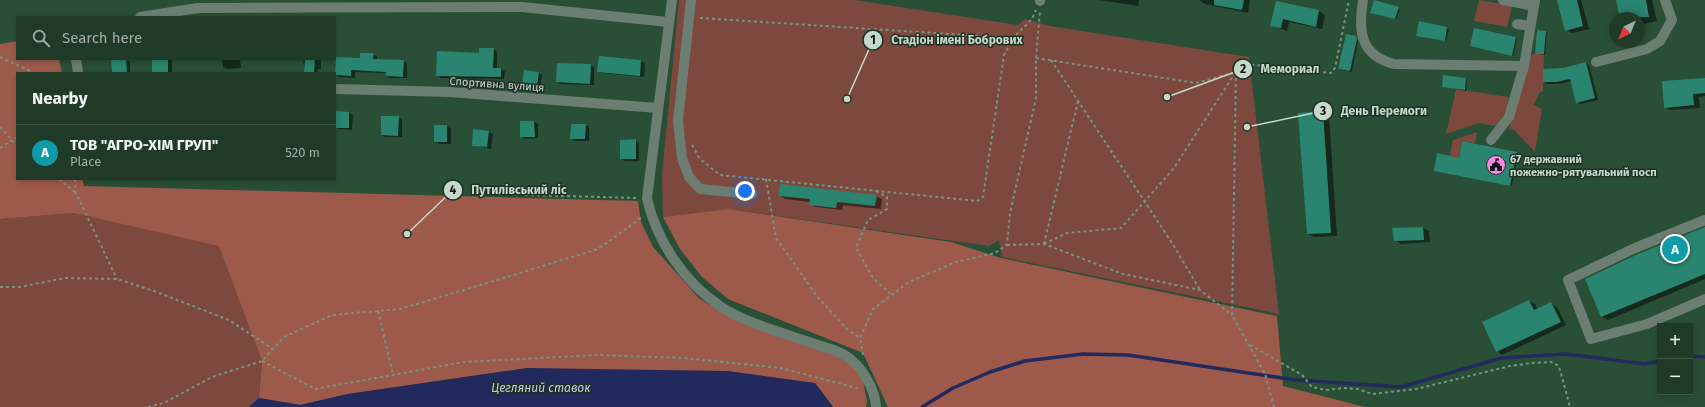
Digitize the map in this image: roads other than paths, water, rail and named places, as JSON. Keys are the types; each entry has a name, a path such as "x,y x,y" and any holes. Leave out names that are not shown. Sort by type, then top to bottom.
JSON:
{"street":[{"path":"672,0 668,22 647,198 655,226 674,259 695,286 715,302 742,318 846,356 866,377 876,407"},
{"path":"691,0 678,121 682,158 689,177 700,189 752,194"},
{"path":"1363,0 1360,21 1362,36 1369,49 1380,60 1394,64 1524,66"},
{"path":"1491,140 1509,117 1524,66 1534,3 1503,0"},
{"path":"1596,62 1647,49 1660,41 1672,20 1665,0"},
{"path":"146,16 198,8 522,7 668,22"},
{"path":"1517,24 1530,26"},
{"path":"76,60 78,72"},
{"name":"Спортивна вулиця","path":"336,89 450,92 658,108"},
{"path":"1705,220 1635,248 1568,280 1591,338 1647,324 1705,298"}],"water":[{"name":"Цегляний ставок","path":"528,368 728,371 815,383 833,407 249,407 259,398 300,405 348,394"}],"waterway":[{"path":"922,407 953,388 990,372 1025,361 1083,354 1128,355 1296,380 1401,387 1501,358 1566,354 1645,364 1657,362"},
{"path":"1693,356 1705,357"}],"place":[{"name":"Мемориал","path":"1167,97"},
{"name":"Стадіон імені Бобрових","path":"847,99"},
{"name":"День Перемоги","path":"1247,127"},
{"name":"67 державний пожежно-рятувальний посп","path":"1496,165"},
{"name":"Путилівський ліс","path":"407,234"},
{"name":"ТОВ \"АГРО-ХІМ ГРУП\"","path":"1675,249"}]}
